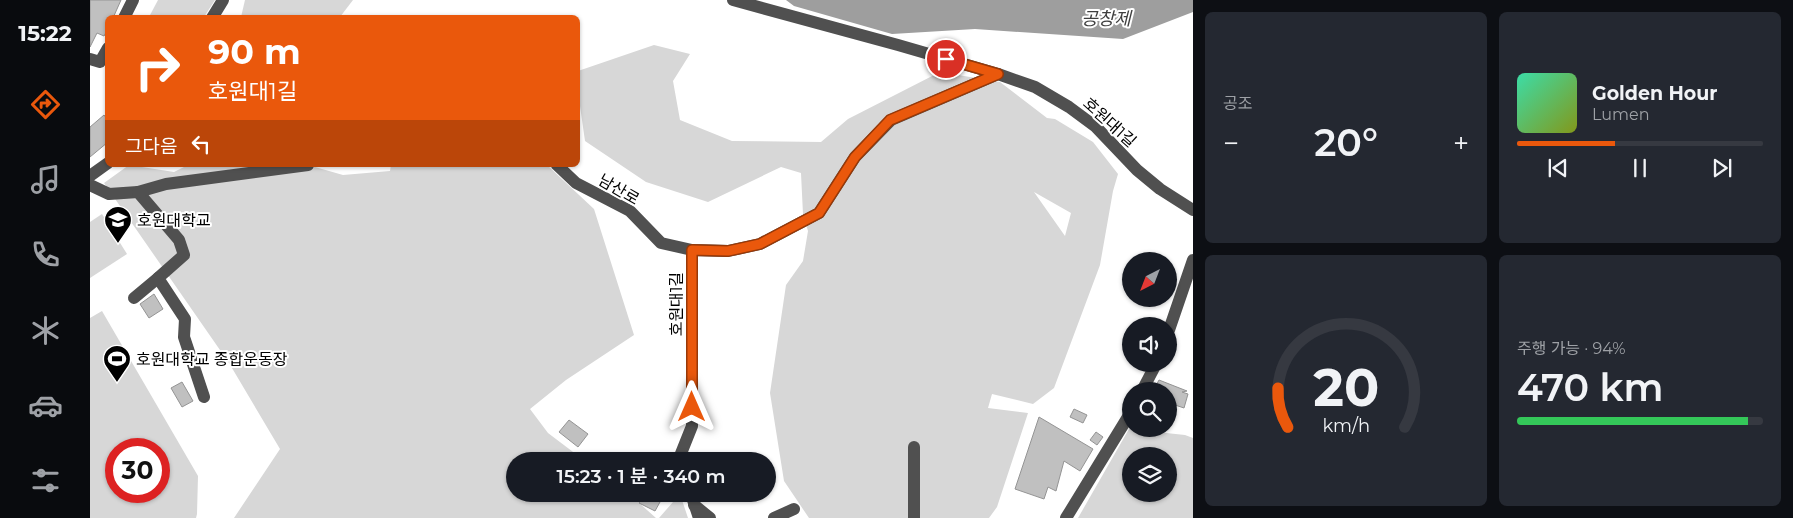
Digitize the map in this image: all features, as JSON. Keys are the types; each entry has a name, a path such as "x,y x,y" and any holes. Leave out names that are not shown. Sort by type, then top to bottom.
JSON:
{"street":[{"path":"126,15 133,0"},
{"path":"214,15 223,0"},
{"name":"호원대1길","path":"733,0 998,74 1035,87 1069,107 1096,127 1137,170 1160,189 1193,210"},
{"path":"90,59 100,62 105,53"},
{"name":"호원대1길","path":"683,452 692,426 692,250 728,251 760,244 819,213 855,157 890,120 998,74"},
{"path":"90,176 105,165"},
{"path":"90,185 108,194 138,192 166,184 293,167"},
{"name":"남산로","path":"559,167 576,183 630,211 661,243 692,250"},
{"path":"134,298 184,255 178,240 138,192"},
{"path":"1173,317 1193,260"},
{"path":"158,278 185,319 184,337 204,397"},
{"path":"1066,518 1122,427"},
{"path":"914,447 914,518"},
{"path":"693,502 698,518"},
{"path":"694,502 710,518"},
{"path":"774,518 794,509"}],"shaded area":[{"path":"158,0 215,0 205,15 150,15"},
{"path":"245,0 353,0 342,15 241,15"},
{"path":"654,45 690,54 673,81 680,120 732,141 821,142 848,119 940,72 1000,82 1047,118 1055,119 1093,142 1118,174 1113,191 1100,265 1054,388 1033,404 992,394 988,408 1028,413 997,507 989,518 809,518 784,481 770,393 786,285 803,261 808,231 803,214 801,173 781,167 708,202 646,182 585,141 580,106 580,70","holes":["1034,192 1071,213 1065,236"]},
{"path":"126,167 142,167 174,172 184,167 315,167 343,175 390,171 391,167 549,167 594,209 634,335 566,380 530,409 548,433 573,452 506,452 506,502 638,502 656,518 234,518 280,449 229,363 104,183"},
{"path":"102,214 127,254 90,278 90,222"},
{"name":"호원대학교 종합운동장","path":"102,311 198,476 197,514 196,518 90,518 90,318"},
{"path":"1177,434 1193,438 1193,518 1078,518 1124,437 1177,437"},
{"path":"673,502 683,502 688,518 659,518"}],"water":[{"name":"공창제","path":"786,0 1193,0 1193,12 1123,39 975,29 892,34 794,6"}],"building":[{"path":"90,0 121,0 114,15 105,15 104,36 97,33 90,47"},
{"path":"104,115 105,116 105,144 90,157 90,127"},
{"path":"154,294 163,309 149,318 140,304"},
{"path":"182,382 193,401 182,407 171,388"},
{"path":"1177,387 1187,391 1182,392 1188,394 1184,408 1177,406"},
{"path":"1074,409 1087,415 1083,423 1070,417"},
{"path":"1039,417 1093,449 1080,471 1064,461 1056,491 1048,487 1044,499 1015,489"},
{"path":"569,420 588,434 578,447 559,432"},
{"path":"1096,432 1103,437 1097,445 1090,440"},
{"path":"640,502 660,502 655,511"}],"place":[{"name":"호원대학교","path":"118,244"},
{"name":"호원대학교 종합운동장","path":"117,383"}],"route":[{"path":"692,407 692,250 728,251 760,244 819,213 855,157 890,120 998,74 946,59"}]}
